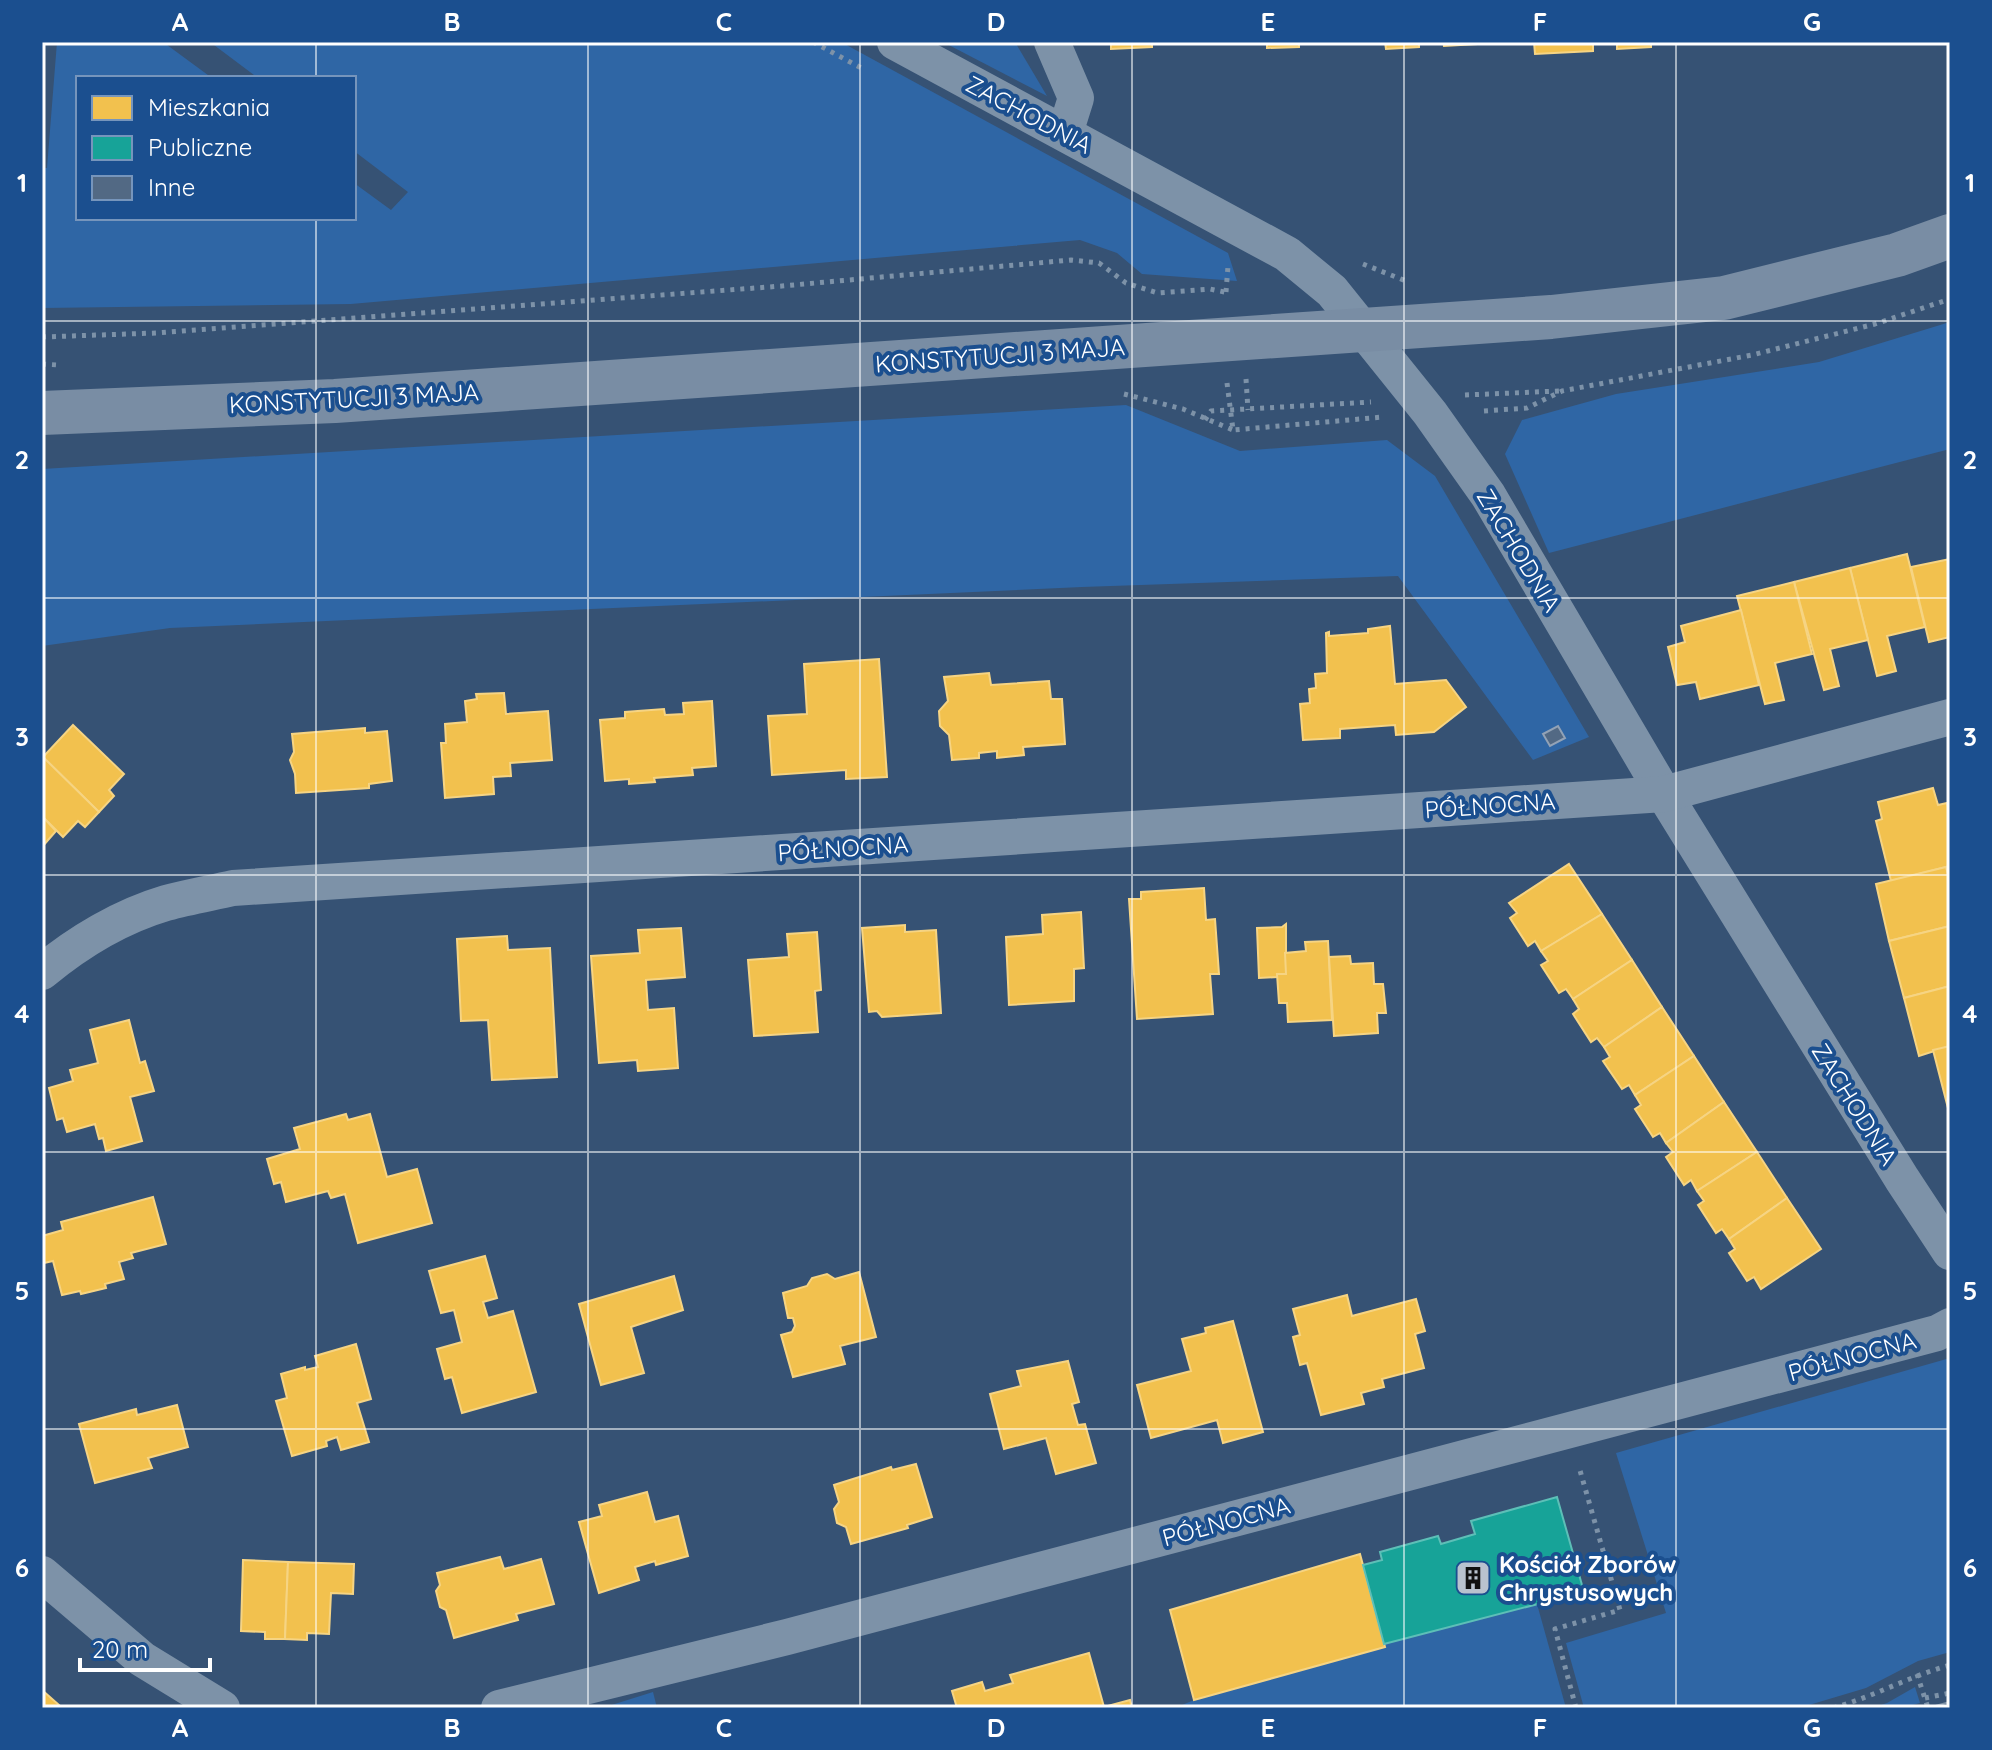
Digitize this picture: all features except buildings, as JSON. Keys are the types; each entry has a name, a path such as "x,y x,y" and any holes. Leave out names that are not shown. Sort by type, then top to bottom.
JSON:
{"street":[{"name":"ZACHODNIA","path":"895,42 1287,254 1332,291 1430,413 1488,495 1664,794 1950,1252"},
{"path":"1052,42 1076,98 1065,133"},
{"name":"KONSTYTUCJI 3 MAJA","path":"42,413 335,401 1551,317 1724,298 1897,255 1950,236"},
{"name":"PÓŁNOCNA","path":"42,972 104,930 165,903 233,888 1664,794 1950,717"},
{"name":"PÓŁNOCNA","path":"499,1708 787,1637 1937,1333 1950,1326"},
{"path":"42,1574 142,1659 222,1708"}],"path":[{"path":"1226,293 1226,271 1232,257"},
{"path":"1351,258 1420,286"},
{"path":"42,337 156,333 782,286 1071,260 1099,263 1126,283 1158,293 1210,289 1234,297"},
{"path":"1490,393 1562,391 1752,355 1875,324 1950,299"},
{"path":"1245,374 1248,410"},
{"path":"1226,375 1233,430 1388,416"},
{"path":"1484,411 1527,408 1562,391"},
{"path":"1205,420 1211,411 1369,402"},
{"path":"1569,1431 1620,1610 1555,1629 1576,1708"},
{"path":"1833,1708 1867,1698 1917,1674 1950,1665"},
{"path":"1917,1674 1928,1708"},
{"path":"1925,1698 1950,1693"}],"shaded area":[{"path":"57,42 163,42 209,76 76,76 76,220 356,220 356,184 391,210 408,192 356,153 356,76 255,76 210,42 841,42 1228,253 1237,281 1142,274 1117,253 1080,240 351,304 42,308 42,168 47,168"},
{"path":"943,42 1015,42 1047,96"},
{"path":"1950,322 1950,449 1549,553 1505,454 1522,420 1616,394 1819,362"},
{"path":"1126,405 1240,451 1387,440 1435,476 1589,737 1533,760 1398,576 170,628 42,646 42,469"},
{"path":"1950,1358 1950,1652 1918,1661 1866,1688 1799,1708 1584,1708 1566,1643 1666,1613 1616,1453"},
{"path":"1537,1604 1566,1708 1175,1708 1384,1647 1384,1644"},
{"path":"1915,1687 1920,1703 1901,1708 1872,1708 1887,1703"},
{"path":"653,1692 657,1708 602,1708"}],"tram line":[{"path":"1928,1708 1950,1702"}],"place":[{"name":"Kościół Zborów Chrystusowych","path":"1473,1578"}]}
